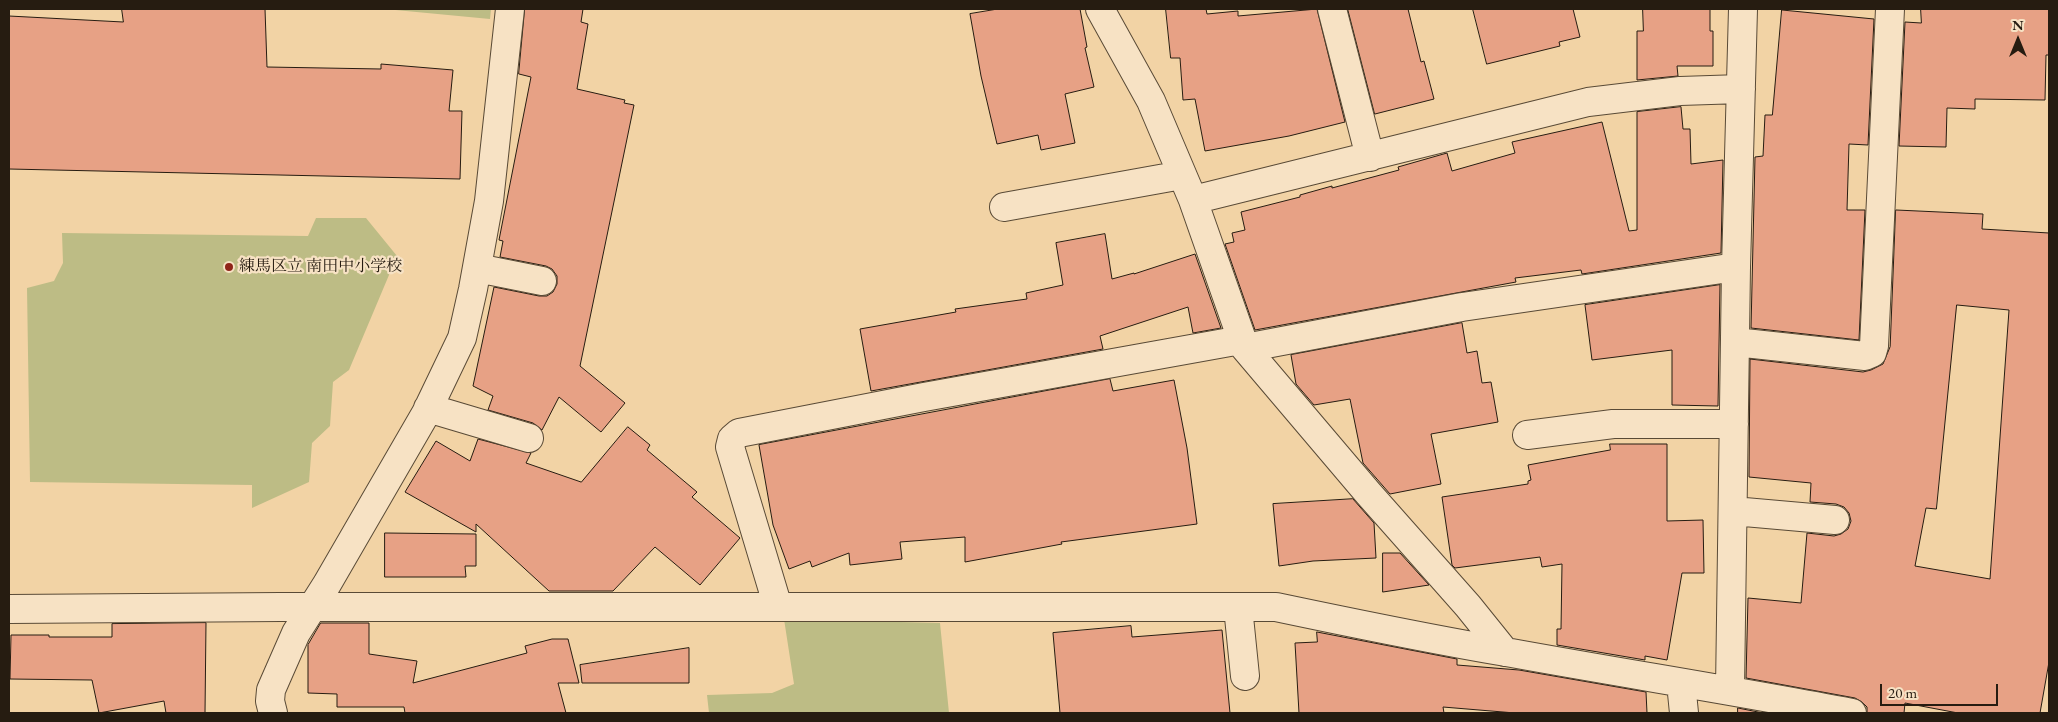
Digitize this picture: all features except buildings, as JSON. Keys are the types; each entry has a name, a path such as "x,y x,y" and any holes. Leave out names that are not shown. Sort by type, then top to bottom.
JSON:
{"street":[{"path":"273,713 270,701 271,690 296,633 428,408 462,338 489,201 510,9"},
{"path":"1100,9 1151,102 1193,200 1243,344 1368,494 1468,606 1505,652"},
{"path":"1332,9 1370,157"},
{"path":"1730,690 1736,267 1743,9"},
{"path":"1735,342 1865,356 1872,353 1874,346 1890,9"},
{"path":"1193,200 1588,102 1680,91 1741,89"},
{"path":"1004,207 1182,175"},
{"path":"778,607 730,447 732,439 739,433 924,397 1462,307 1736,267"},
{"path":"477,268 542,281"},
{"path":"428,408 529,438"},
{"path":"1527,435 1613,424 1734,424"},
{"path":"1733,511 1835,520"},
{"path":"9,610 312,607 1276,607 1505,652 1730,690 1852,713"},
{"path":"1238,607 1245,676"},
{"path":"1681,683 1684,713"}],"shaded area":[{"path":"385,9 491,9 490,19"},
{"path":"316,218 366,218 397,256 349,370 333,382 330,426 312,443 309,482 252,508 252,485 30,482 27,288 54,281 63,263 62,233 308,236"},
{"path":"784,619 940,623 949,713 709,713 707,695 772,693 794,684"}],"place":[{"name":"練馬区立 南田中小学校","path":"229,267"}]}
